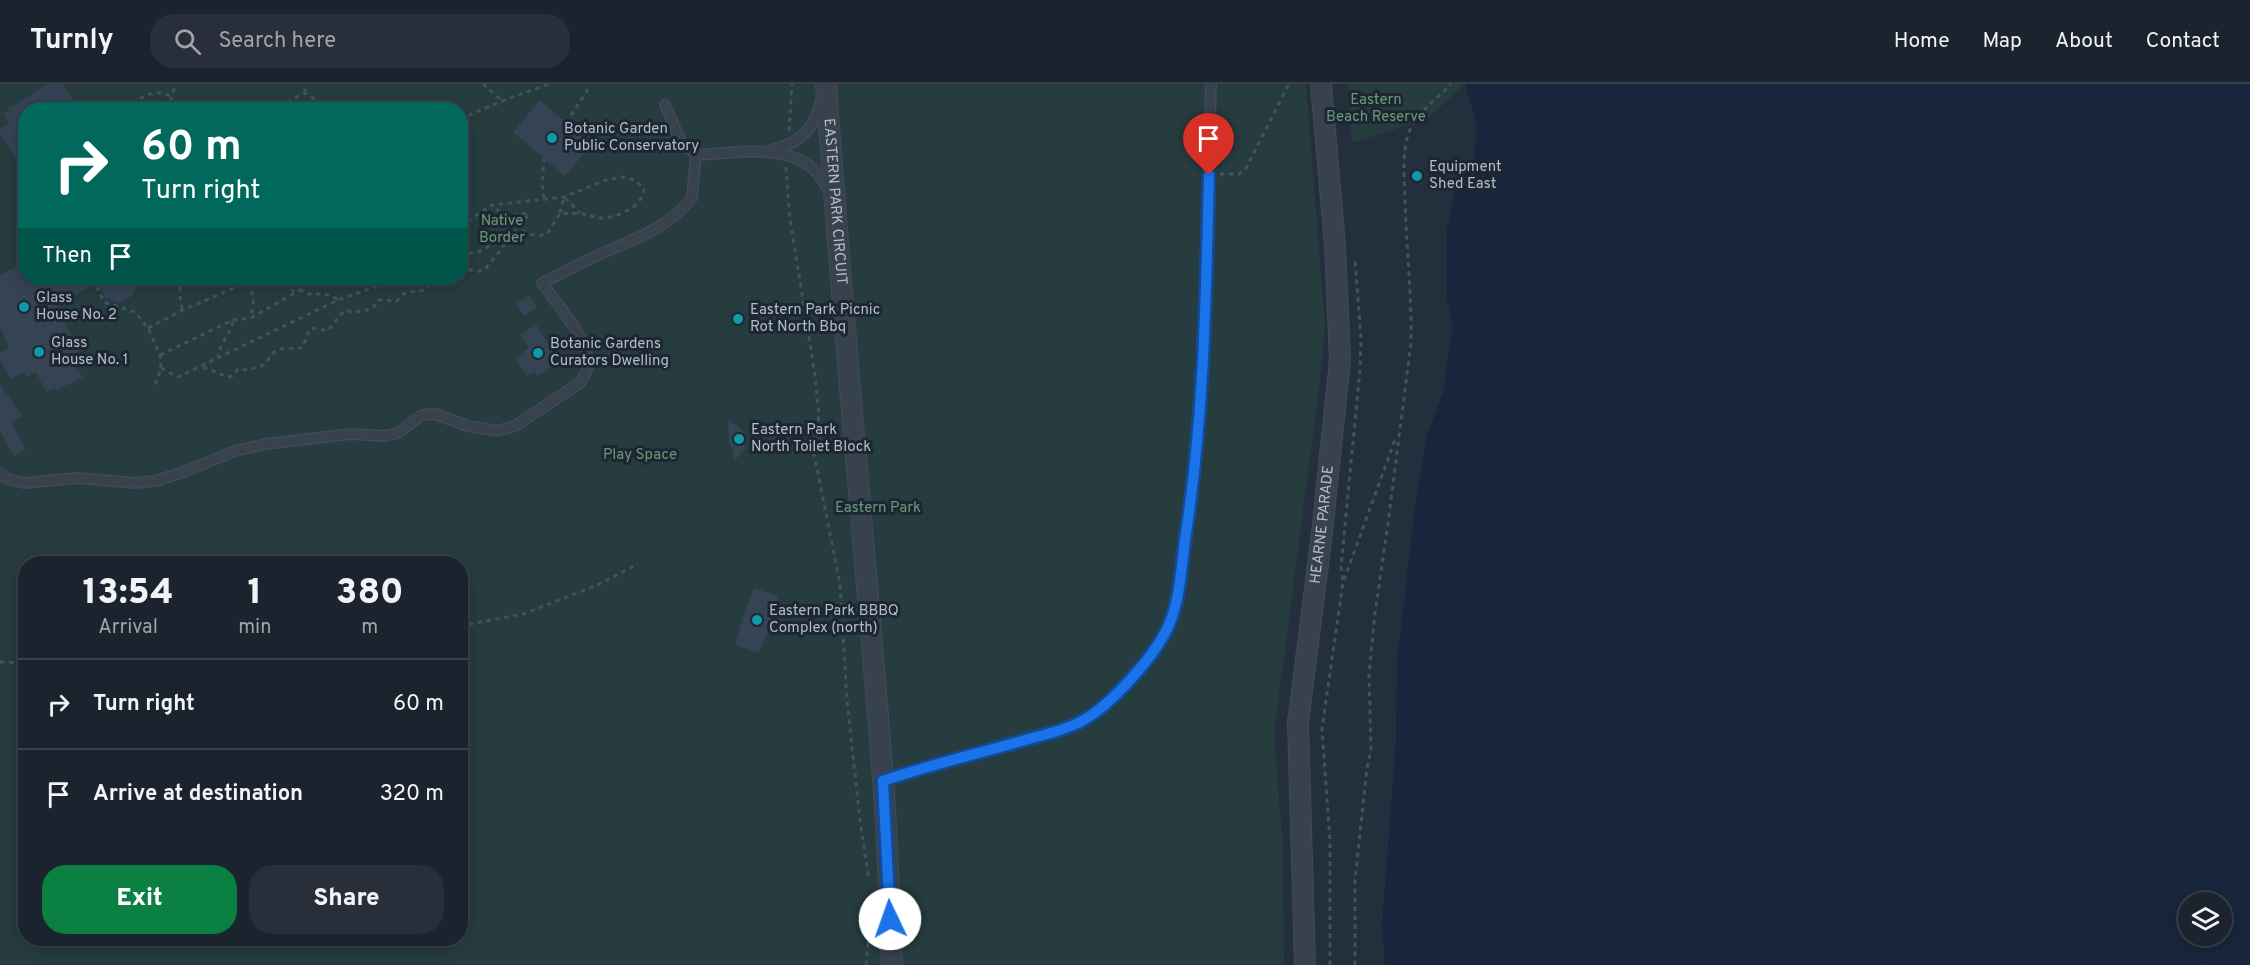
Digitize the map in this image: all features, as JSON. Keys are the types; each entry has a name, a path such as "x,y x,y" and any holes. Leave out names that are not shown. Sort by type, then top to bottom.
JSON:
{"street":[{"name":"EASTERN PARK CIRCUIT","path":"825,84 883,781 892,965"},
{"name":"HEARNE PARADE","path":"1305,965 1298,722 1322,533 1340,360 1336,256 1321,84"}],"lane":[{"path":"665,105 681,142 696,155 788,150 812,127 825,84"},
{"path":"883,781 927,766 1057,731 1080,722 1101,709 1117,694 1154,652 1167,629 1176,598 1190,511 1200,399 1204,344 1211,84"},
{"path":"788,150 819,174 834,206"},
{"path":"0,473 7,479 24,483 77,478 135,483 156,481 235,451 266,444 350,434 384,436 398,434 422,415 435,414 483,430 514,426 581,382 586,374 588,361 584,345 542,283 643,237 664,224 692,198 696,155"}],"path":[{"path":"172,102 176,84"},
{"path":"305,84 305,93"},
{"path":"483,84 502,101"},
{"path":"468,116 549,84"},
{"path":"566,123 587,91 585,84"},
{"path":"792,84 788,150 790,219 815,375 819,415 814,453 840,584 848,711 870,885"},
{"path":"1209,175 1239,174 1245,170 1288,84"},
{"path":"1355,965 1356,880 1367,768 1371,750 1369,675 1375,613 1411,343 1404,176 1406,143 1408,133 1416,119 1450,84"},
{"path":"133,102 159,91 167,93 171,98"},
{"path":"287,102 305,93"},
{"path":"305,93 319,102"},
{"path":"544,158 542,184 544,199"},
{"path":"468,221 492,205 564,197 606,180 623,177 634,180 644,188 644,194 638,204 620,214 601,218 560,213"},
{"path":"518,226 531,236 547,234 560,213 564,197"},
{"path":"564,197 581,214"},
{"path":"468,270 477,272 486,268 528,215 528,213 507,216 492,205"},
{"path":"468,253 480,252 491,246 507,216"},
{"path":"96,285 104,302 135,312 148,328 160,355 161,368 154,388"},
{"path":"182,285 180,304 183,310"},
{"path":"148,328 183,310 243,285"},
{"path":"249,285 254,298 251,318"},
{"path":"286,285 294,292"},
{"path":"160,355 233,320 251,318 308,285"},
{"path":"161,368 178,377 339,300 378,285"},
{"path":"203,367 228,377 238,369 248,370 264,365 274,352 281,349 302,348 310,329 317,327 327,331 346,310 354,313 374,309 378,300 397,301 402,294 413,290 420,292 430,285"},
{"path":"300,289 305,294 322,293 339,300"},
{"path":"220,358 218,355 220,346 232,328 233,320"},
{"path":"1330,965 1330,841 1322,737 1324,707 1335,649 1343,582 1398,433"},
{"path":"468,624 523,614 595,586 638,564"},
{"path":"0,662 18,663"},
{"path":"866,965 871,908"}],"green space":[{"name":"Eastern Park","path":"0,84 1306,84 1325,326 1274,734 1283,850 1284,965 0,965"},
{"name":"Eastern Beach Reserve","path":"1348,84 1465,84 1427,119 1352,143"}],"water":[{"path":"1465,84 2250,84 2250,965 1385,965 1382,927 1396,738 1397,661 1415,508 1427,435 1443,392 1453,326 1447,298 1447,229 1458,175 1474,159 1477,125"}],"building":[{"path":"48,84 63,84 74,101 72,102 19,102"},
{"name":"Botanic Garden Public Conservatory","path":"540,100 591,145 565,176 513,132"},
{"path":"18,103 18,163 0,133 0,129 9,123 3,114 11,110 6,110"},
{"path":"18,266 18,285 88,285 89,288 55,304 79,351 65,358 83,377 56,390 55,388 46,392 36,372 26,377 24,372 10,379 0,359 0,353 9,348 0,326 0,275"},
{"path":"99,285 136,285 132,296 120,303 105,298"},
{"path":"529,295 537,307 524,316 516,304"},
{"name":"Eastern Park Picnic Rot North Bbq","path":"735,312 741,312 745,319 741,326 735,326 731,322 731,316"},
{"name":"Botanic Gardens Curators Dwelling","path":"536,324 556,358 549,362 552,366 537,376 534,372 527,376 516,359 529,348 520,335"},
{"path":"0,384 22,416 11,423 26,449 14,456 0,431"},
{"name":"Eastern Park North Toilet Block","path":"728,419 742,429 745,449 734,461 731,444 729,444"},
{"name":"Eastern Park BBBQ Complex (north)","path":"754,588 778,596 771,625 759,653 735,645"}],"place":[{"name":"Botanic Garden Public Conservatory","path":"552,138"},
{"name":"Equipment Shed East","path":"1417,176"},
{"name":"Glass House No. 2","path":"24,307"},
{"name":"Eastern Park Picnic Rot North Bbq","path":"738,319"},
{"name":"Glass House No. 1","path":"39,352"},
{"name":"Botanic Gardens Curators Dwelling","path":"538,353"},
{"name":"Eastern Park North Toilet Block","path":"739,439"},
{"name":"Eastern Park BBBQ Complex (north)","path":"757,620"}],"route":[{"path":"890,919 883,781 927,766 1057,731 1080,722 1101,709 1117,694 1154,652 1167,629 1176,598 1190,511 1204,344 1209,175"}],"park label":[{"name":"Native Border","path":"502,230"},
{"name":"Play Space","path":"640,455"}]}
